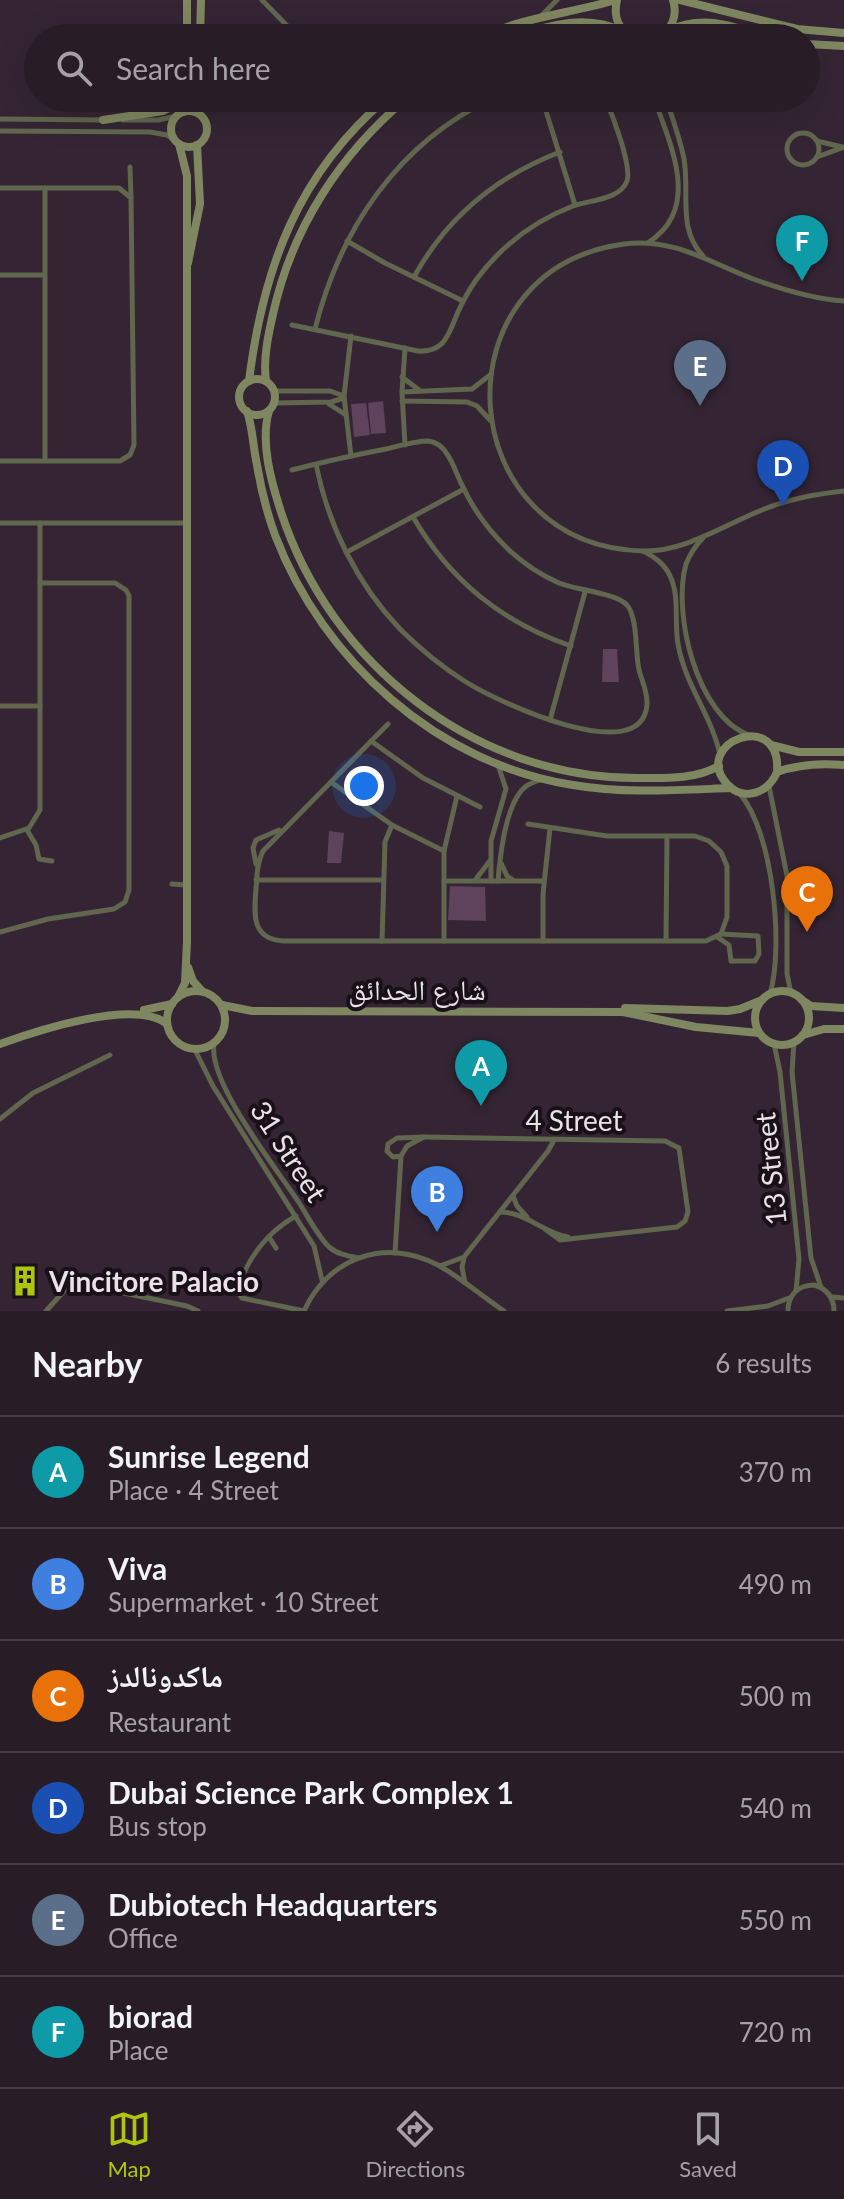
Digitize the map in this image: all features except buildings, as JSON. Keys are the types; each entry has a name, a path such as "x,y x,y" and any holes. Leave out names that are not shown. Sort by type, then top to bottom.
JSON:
{"street":[{"path":"187,0 187,24"},
{"path":"200,24 201,0"},
{"path":"262,0 285,24"},
{"path":"541,16 557,0"},
{"path":"511,24 616,0 616,17 620,24"},
{"path":"670,24 675,15 673,0"},
{"path":"680,0 777,24"},
{"path":"568,24 588,21 602,24"},
{"path":"690,24 698,21 722,24"},
{"path":"820,31 844,33"},
{"path":"820,45 844,46"},
{"path":"103,120 156,112"},
{"path":"249,381 264,293 294,215 331,157 373,112"},
{"path":"391,112 346,159 309,216 291,255 274,307 264,361 266,381 274,391 265,429 273,482 285,526 299,559 341,628 399,688 423,707 475,739 526,760 604,776 690,776 720,761 727,745 737,737 750,735"},
{"path":"315,329 330,275 367,205 393,171 424,141 468,112"},
{"path":"547,112 575,205"},
{"path":"292,325 424,351 442,345 463,301 484,270 510,242 552,215 619,192 627,180 627,165 610,112"},
{"path":"648,243 673,218 679,190 675,158 659,112"},
{"path":"670,112 684,158 688,234 704,256"},
{"path":"0,119 158,120 198,113 207,126 203,140 191,147 167,135 150,132 0,131"},
{"path":"180,114 171,127 187,176 187,942 185,983 168,1013 167,1024 175,1040 195,1050 214,1044 235,1017 252,1011"},
{"path":"801,132 812,135 817,141 819,152 811,163 796,164 790,159 786,147 791,137 801,132"},
{"path":"817,141 843,147"},
{"path":"187,267 200,204 197,145"},
{"path":"816,158 843,147"},
{"path":"414,277 440,236 474,200 515,172 560,152"},
{"path":"0,461 120,461 133,449 130,167"},
{"path":"0,188 119,188 131,198"},
{"path":"45,188 45,460"},
{"path":"347,241 463,301"},
{"path":"844,301 801,294 754,280 686,250 648,243 607,247 586,253 547,275 524,298 499,341 488,395 497,446 522,493 540,512 582,538 604,545 642,551 674,547 764,508 844,491"},
{"path":"0,275 44,275"},
{"path":"351,336 344,397 351,456"},
{"path":"405,348 402,377 405,445"},
{"path":"402,392 472,389 490,374"},
{"path":"402,377 420,391"},
{"path":"274,391 323,390 345,379"},
{"path":"266,381 249,381 239,395 242,407 255,415 272,407 344,397"},
{"path":"323,390 344,397"},
{"path":"433,401 434,390"},
{"path":"310,402 311,391"},
{"path":"402,401 472,403 491,420"},
{"path":"403,415 419,401"},
{"path":"324,402 346,415"},
{"path":"247,411 261,487 275,534 300,589 332,637 368,678 415,718 441,735 497,764 543,779 625,791 735,790 750,794 769,786 777,772 778,762 771,745"},
{"path":"292,470 316,464 351,456 427,441 441,446 477,513 514,555 559,583 615,598 630,608 647,707 642,719 633,729 620,733 550,720 487,695 430,656 383,609 347,552 325,502 316,464"},
{"path":"347,552 464,489"},
{"path":"413,517 442,560 478,597 522,626 571,646"},
{"path":"0,523 188,523"},
{"path":"0,838 27,830 40,810 40,523"},
{"path":"705,535 690,555 684,574 684,614 690,648 701,681 717,712 732,727 771,745 799,752 844,752"},
{"path":"642,551 660,562 674,584 681,660 692,690 713,730 724,782 735,790 756,816 770,875 775,964 766,997 755,1015 759,1033 774,1044 794,1042 802,1035 824,1029 844,1029"},
{"path":"0,932 63,916 114,909 125,902 129,890 129,596 121,585 115,583 40,583"},
{"path":"550,720 585,592"},
{"path":"0,706 40,706"},
{"path":"388,724 263,851 257,869 254,919 261,932 272,939 382,941 706,941 719,935 758,936 759,954 756,960 731,961 728,943 719,935"},
{"path":"371,741 405,766 480,807"},
{"path":"494,881 489,861 490,848 506,789 497,764"},
{"path":"777,772 801,765 844,765"},
{"path":"494,881 518,795 527,785 543,779"},
{"path":"331,782 392,825 444,851"},
{"path":"769,786 787,876 787,974 791,993"},
{"path":"444,941 444,851 457,796"},
{"path":"528,824 607,836 702,838 716,846 728,874 727,917 719,935"},
{"path":"382,941 385,842 392,825"},
{"path":"257,869 253,848 256,840 284,828"},
{"path":"543,941 544,881 550,828"},
{"path":"27,830 39,859 52,861"},
{"path":"666,940 667,837"},
{"path":"490,848 502,848"},
{"path":"500,860 502,869 514,881"},
{"path":"474,881 489,861"},
{"path":"256,880 382,880"},
{"path":"444,881 544,881"},
{"path":"172,884 187,885"},
{"path":"187,942 190,975 202,991"},
{"path":"109,1016 159,1008 190,991 202,991 212,995 222,1005 226,1015 225,1026"},
{"path":"766,997 779,991 791,993 811,1006 844,1008"},
{"name":"شارع الحدائق","path":"582,1011 636,1008 679,1012 728,1011 766,997"},
{"path":"801,1000 809,1017 802,1035"},
{"name":"شارع الحدائق","path":"222,1005 252,1011 632,1013 696,1027 759,1033"},
{"path":"0,1044 60,1024 109,1016 149,1014 167,1024"},
{"name":"13 Street","path":"794,1042 792,1072 811,1258 821,1287"},
{"name":"31 Street","path":"214,1044 215,1063 231,1099 283,1179 329,1247 345,1256 358,1258"},
{"name":"13 Street","path":"774,1044 780,1072 799,1259 796,1291"},
{"name":"31 Street","path":"195,1050 232,1117 319,1257 322,1280"},
{"path":"0,1119 33,1093 110,1055"},
{"path":"395,1253 401,1156 407,1146 424,1137"},
{"name":"4 Street","path":"401,1156 389,1154 387,1147 390,1141 424,1137 665,1141 675,1144 682,1154 688,1212 685,1221 671,1228 560,1240 531,1220"},
{"path":"536,1140 543,1151 543,1158"},
{"path":"440,1266 464,1257 554,1140"},
{"path":"512,1196 531,1220"},
{"path":"499,1212 514,1213 531,1220"},
{"path":"296,1216 269,1237 246,1270 238,1289 239,1295 304,1311 322,1280 338,1267 358,1258 395,1253 440,1266 504,1311"},
{"path":"269,1237 276,1248"},
{"path":"464,1257 463,1277 467,1287"},
{"path":"46,1311 65,1290 80,1284 187,1306 198,1311"},
{"path":"727,1311 768,1306 790,1298 808,1285 821,1287 832,1297 844,1298"},
{"path":"832,1297 834,1311"},
{"path":"788,1311 790,1298"}],"shaded area":[{"path":"383,401 386,433 371,434 368,403"},
{"path":"366,403 370,435 354,437 351,404"},
{"path":"603,649 617,649 619,682 602,682"},
{"path":"329,831 344,833 341,863 327,863"},
{"path":"450,886 485,887 486,921 448,920"}],"place":[{"name":"biorad","path":"802,281"},
{"name":"Dubiotech Headquarters","path":"700,406"},
{"name":"Dubai Science Park Complex 1","path":"783,506"},
{"name":"ماكدونالدز","path":"807,932"},
{"name":"Sunrise Legend","path":"481,1106"},
{"name":"Viva","path":"437,1232"},
{"name":"Vincitore Palacio","path":"25,1281"}]}
